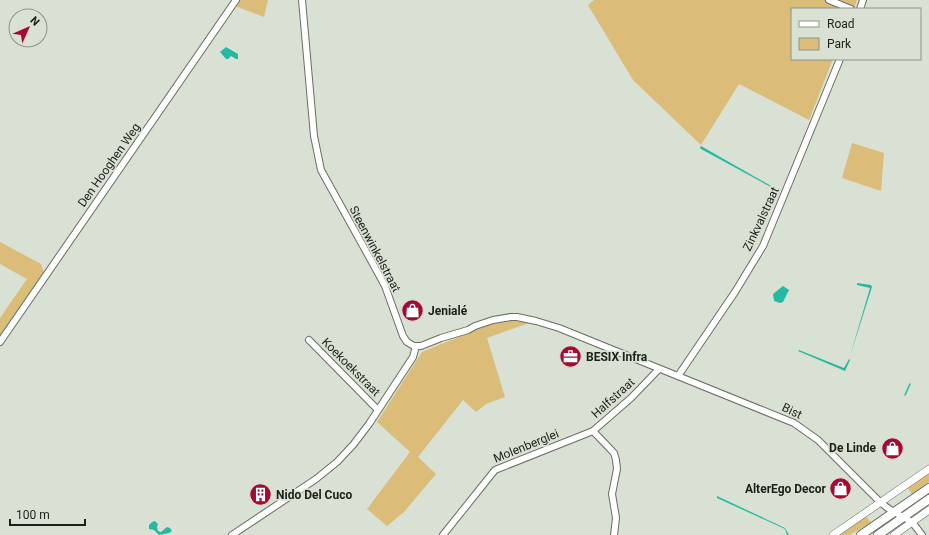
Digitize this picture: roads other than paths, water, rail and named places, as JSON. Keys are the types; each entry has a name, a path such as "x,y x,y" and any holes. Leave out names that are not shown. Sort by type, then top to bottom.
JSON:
{"highway":[{"path":"861,535 929,488"},
{"path":"878,535 929,498"}],"main road":[{"path":"833,535 878,500 929,468"},
{"path":"894,535 929,510"}],"street":[{"name":"Den Hooghen Weg","path":"0,342 236,0"},
{"name":"Steenwinkelstraat","path":"302,0 314,136 321,170 382,280 405,340 411,345 416,346"},
{"path":"829,0 849,8"},
{"name":"Zinkvalstraat","path":"678,376 735,292 763,246 840,60"},
{"path":"416,346 426,345 441,338 455,335 493,320 517,317 536,320 559,328 678,376"},
{"name":"Koekoekstraat","path":"309,340 378,410"},
{"name":"Koekoekstraat","path":"232,535 325,473 353,445 413,357 416,346"},
{"name":"Halfstraat","path":"614,535 616,518 612,494 617,468 616,460 614,454 593,431 631,398 659,369"},
{"name":"Bist","path":"678,376 780,417 802,428 818,440 878,500 894,512 912,522"},
{"name":"Molenberglei","path":"447,534 495,470 593,431"},
{"path":"912,522 922,535"}],"water":[{"path":"226,47 238,54 238,59 231,56 226,59 220,52"},
{"path":"701,146 780,191 780,192 701,149"},
{"path":"857,283 871,285 872,287 850,356 870,288 857,285"},
{"path":"783,286 789,290 783,302 780,303 774,301 773,294"},
{"path":"799,350 844,368 849,359 850,360 845,371 798,351"},
{"path":"717,496 785,528 789,535 787,535 785,529 717,498"},
{"path":"155,521 158,524 158,531 161,532 167,527 172,531 159,535 154,530 149,529 149,525"}],"waterway":[{"path":"905,395 910,384"}],"place":[{"name":"Jenialé","path":"413,311"},
{"name":"BESIX Infra","path":"571,357"},
{"name":"De Linde","path":"892,448"},
{"name":"AlterEgo Decor","path":"841,489"},
{"name":"Nido Del Cuco","path":"260,495"}]}
